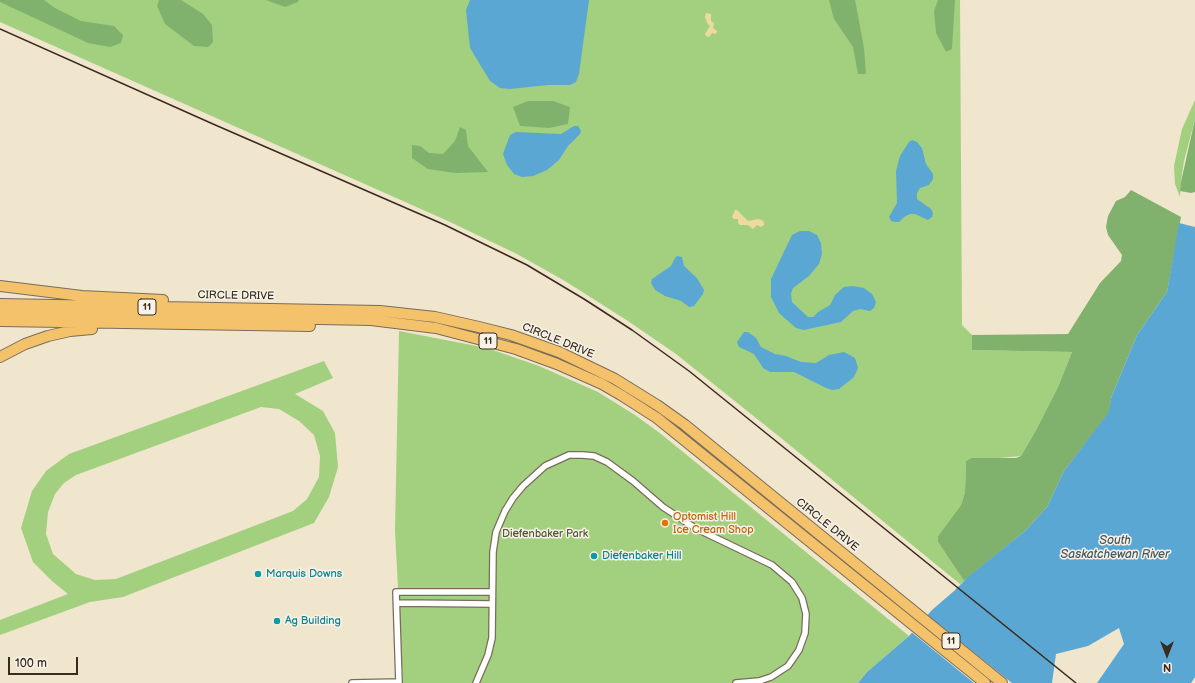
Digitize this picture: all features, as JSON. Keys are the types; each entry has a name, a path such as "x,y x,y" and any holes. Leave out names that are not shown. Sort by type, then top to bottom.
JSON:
{"highway":[{"path":"0,286 82,296 286,306 295,309"},
{"name":"CIRCLE DRIVE","path":"0,304 380,311 435,317 511,335 558,352 594,368 634,391 685,425 1002,683"},
{"name":"CIRCLE DRIVE","path":"0,313 371,320 436,328 480,338 523,351 588,378 621,395 657,418 985,683"},
{"path":"0,321 200,325 375,326 444,333 454,332"},
{"path":"0,357 25,344 64,332 100,328 180,327 200,325"}],"street":[{"path":"476,683 488,654 492,638 492,565 496,532 513,498 534,475 551,463 569,455 594,456 607,462 633,481 663,507 695,528 772,565 792,582 802,598 806,614 805,633 799,650 788,666 771,677 759,681 736,683"},
{"path":"352,683 399,683 396,592 492,592"},
{"path":"396,603 492,604"}],"green space":[{"path":"0,0 960,0 962,325 972,335 972,350 1072,352 1058,387 1021,456 966,461 965,492 961,505 938,536 938,542 964,581 960,584 676,354 565,281 517,254 448,221 0,22"},
{"path":"0,0 44,0 55,8 81,21 114,26 123,35 121,43 110,47 88,43 0,2"},
{"path":"159,0 181,0 203,14 212,25 213,42 208,47 194,46 165,24 157,6"},
{"path":"266,0 299,0 298,2 285,7"},
{"path":"829,0 855,0 864,48 866,74 858,74 853,47 834,19"},
{"path":"938,0 955,0 952,49 946,52 936,33 934,11"},
{"path":"1195,100 1195,119 1184,161 1180,197 1175,184 1174,166 1182,129"},
{"path":"528,101 553,101 570,107 568,124 549,128 520,126 513,107"},
{"path":"1195,119 1195,192 1191,193 1180,191"},
{"path":"460,127 466,130 468,146 488,172 455,173 428,169 412,158 412,145 420,146 429,153 443,154 455,141"},
{"path":"1131,190 1181,217 1167,292 1137,335 1111,398 1110,412 1064,471 1047,507 1025,531 964,581 938,542 938,536 961,505 965,492 966,461 972,458 1016,458 1021,456 1058,387 1072,352 972,350 972,335 1068,334 1100,283 1121,261 1122,255 1108,235 1106,227 1108,216 1116,201 1125,197"},
{"name":"Diefenbaker Park","path":"399,331 487,348 539,366 598,392 635,415 661,434 909,636 867,672 858,683 403,683 395,531"},
{"name":"Marquis Downs","path":"324,361 333,378 295,394 323,411 335,433 338,467 329,497 314,523 123,597 90,602 0,635 0,620 68,594 52,581 33,562 21,528 32,491 46,471 69,454","holes":["261,407 279,409 299,421 314,435 320,456 319,477 307,499 293,511 116,579 95,580 76,574 53,554 46,534 48,512 55,494 64,483 76,475"]}],"sand":[{"path":"706,13 711,14 711,21 714,23 713,28 717,31 716,34 712,33 709,37 705,34 710,26 705,17"},
{"path":"735,210 737,210 748,221 758,219 762,220 764,225 761,227 757,225 753,229 748,225 740,225 738,223 738,219 734,219 732,217"}],"water":[{"path":"470,0 589,0 579,74 576,82 570,85 548,85 510,89 500,88 490,81 470,48 466,10"},
{"path":"574,126 578,126 581,131 580,134 568,146 559,160 547,170 533,176 522,177 514,174 507,165 503,154 510,135 516,132 561,134"},
{"path":"912,140 917,142 922,148 926,164 933,174 933,179 929,185 920,188 917,193 917,199 931,209 933,213 932,217 928,220 915,214 910,214 899,222 895,222 891,221 889,217 897,203 896,171 900,156"},
{"name":"South Saskatchewan River","path":"1179,223 1195,227 1195,677 1191,683 1097,683 1124,644 1119,628 1088,646 1056,654 1052,683 858,683 867,672 909,636 932,610 968,577 1025,531 1047,507 1064,471 1109,412 1111,398 1137,335 1167,292"},
{"path":"800,231 809,231 817,235 821,243 822,254 819,264 809,276 793,288 791,294 792,302 808,317 813,317 818,312 830,305 835,295 844,287 853,286 864,288 872,294 876,302 874,308 870,311 860,309 853,311 841,322 804,330 796,328 779,313 771,297 771,279 792,235"},
{"path":"677,256 682,257 684,266 697,278 704,290 703,294 694,306 689,307 681,301 665,296 655,290 651,283 652,279 671,266"},
{"path":"744,332 748,332 756,338 761,347 775,354 786,356 801,362 816,363 829,355 844,352 855,358 858,368 854,377 839,389 832,390 794,372 770,372 763,368 754,354 739,347 737,342"}],"pier":[{"path":"926,614 1012,683 974,683 910,631"}],"railway":[{"path":"0,29 445,225 527,265 584,299 632,330 689,371 1076,683"}],"place":[{"name":"Optomist Hill Ice Cream Shop","path":"665,523"},
{"name":"Diefenbaker Hill","path":"594,556"},
{"name":"Marquis Downs","path":"258,574"},
{"name":"Ag Building","path":"277,621"}]}
